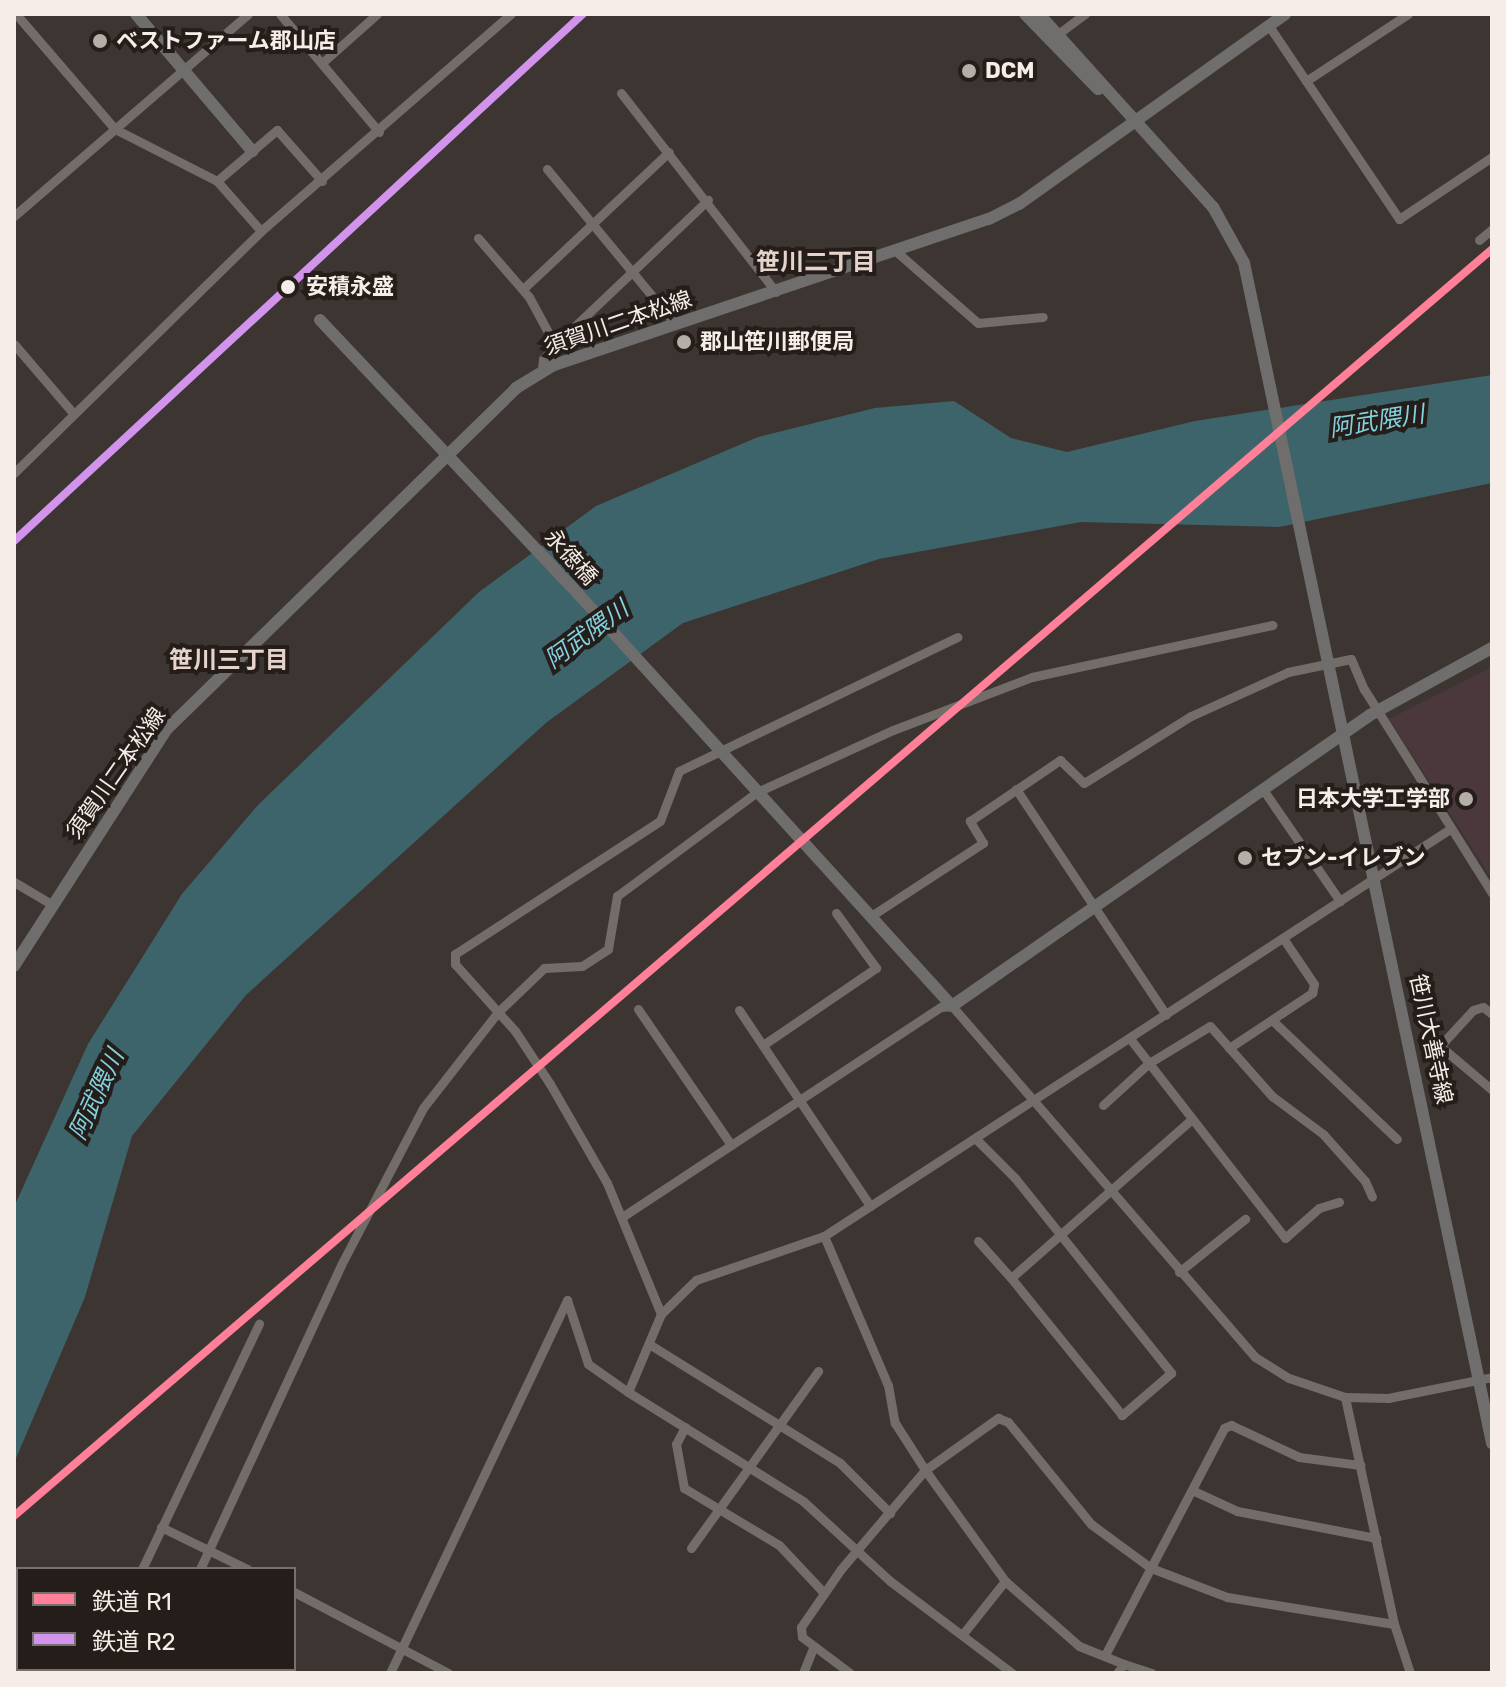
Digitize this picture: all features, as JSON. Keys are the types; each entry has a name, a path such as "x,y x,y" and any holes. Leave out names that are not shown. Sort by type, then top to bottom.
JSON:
{"street":[{"path":"16,14 115,129 217,181 261,231"},
{"path":"136,14 252,151"},
{"path":"14,216 248,14"},
{"path":"280,14 379,132"},
{"path":"323,62 377,14"},
{"path":"14,473 72,412 261,231 379,132 511,14"},
{"path":"1025,14 1133,121"},
{"path":"1039,14 1133,121"},
{"path":"1058,34 1085,14"},
{"name":"須賀川二本松線","path":"14,966 167,729 499,401 542,370 898,253 1019,204 1285,14"},
{"path":"1306,81 1408,14"},
{"path":"1269,26 1399,219 1492,157"},
{"path":"621,93 708,200 776,292"},
{"name":"笹川大善寺線","path":"1133,121 1213,207 1244,263 1486,1379 1492,1443"},
{"path":"217,181 277,130 322,181"},
{"path":"523,289 669,152"},
{"path":"547,169 594,221 675,324"},
{"path":"542,370 543,359 555,345 708,200"},
{"path":"1479,240 1492,229"},
{"path":"478,238 523,289 555,345"},
{"path":"898,253 978,323 1043,317"},
{"name":"永徳橋","path":"320,320 448,453 952,1006"},
{"path":"14,344 72,412"},
{"path":"201,1567 341,1265 423,1108 498,1012 544,968 582,966 608,949 617,896 757,792 893,730 1032,677 1272,625"},
{"path":"661,1314 622,1217 556,1093 498,1012 455,964 458,948 660,821 679,771 717,750 957,637"},
{"path":"622,1217 799,1097 941,1007 952,1006 1378,710 1492,648"},
{"path":"628,1392 661,1314 687,1287 709,1274 824,1236 1131,1040 1450,829 1452,823 1378,710 1351,659 1299,669 1191,716 1084,783 1060,760 970,821 983,843 871,916"},
{"path":"1016,789 1166,1015"},
{"path":"1264,791 1340,901"},
{"path":"1450,829 1492,893"},
{"path":"14,882 53,905"},
{"path":"763,1045 876,968 836,913"},
{"path":"1229,1048 1273,1021 1315,987 1283,938"},
{"path":"952,1006 1255,1357 1289,1378 1345,1397 1388,1398 1486,1379"},
{"path":"1492,1014 1483,1007 1473,1010 1440,1046 1492,1090"},
{"path":"638,1009 731,1145"},
{"path":"739,1010 870,1206"},
{"path":"1273,1021 1397,1139"},
{"path":"1103,1105 1149,1063 1207,1026 1217,1030 1272,1096 1323,1134 1365,1181 1372,1197"},
{"path":"1131,1040 1285,1238 1319,1208 1339,1202"},
{"path":"1011,1278 1192,1119"},
{"path":"976,1139 1061,1233 1171,1373 1122,1415 978,1241"},
{"path":"1179,1272 1245,1219"},
{"path":"824,1236 888,1385 895,1423 1005,1581 1079,1646 1152,1673"},
{"path":"390,1673 567,1300 588,1364 803,1501 856,1553 1012,1673"},
{"path":"143,1567 259,1324"},
{"path":"649,1344 840,1463 890,1513"},
{"path":"691,1548 716,1508 818,1371"},
{"path":"1345,1397 1394,1624 1410,1673"},
{"path":"850,1673 814,1646 801,1628 824,1593 925,1470 998,1418 1008,1422 1091,1524 1151,1568 1227,1597 1394,1624"},
{"path":"1105,1655 1224,1428 1231,1425 1299,1457 1360,1465"},
{"path":"685,1427 676,1444 684,1488 779,1545 824,1593"},
{"path":"1192,1490 1237,1511 1376,1538"},
{"path":"161,1527 243,1567"},
{"path":"962,1635 1005,1581"},
{"path":"296,1593 403,1645 448,1673"},
{"path":"803,1673 814,1646"},
{"path":"1117,1673 1124,1664"}],"shaded area":[{"name":"日本大学工学部","path":"1492,667 1492,879 1389,719"}],"water":[{"name":"阿武隈川","path":"1492,375 1492,483 1279,527 1081,522 879,559 683,623 547,722 246,995 132,1136 85,1297 14,1463 14,1207 88,1044 182,894 258,805 479,592 596,506 758,437 875,408 954,401 1011,438 1067,452 1195,421"}],"rail line":[{"name":"R2","path":"14,541 583,14"},
{"name":"R1","path":"14,1516 1492,249"}],"place":[{"name":"ベストファーム郡山店","path":"100,41"},
{"name":"DCM","path":"969,71"},
{"name":"安積永盛","path":"288,287"},
{"name":"郡山笹川郵便局","path":"684,342"},
{"name":"日本大学工学部","path":"1466,799"},
{"name":"セブン-イレブン","path":"1245,858"}],"district":[{"name":"笹川二丁目","path":"816,263"},
{"name":"笹川三丁目","path":"229,661"}]}
